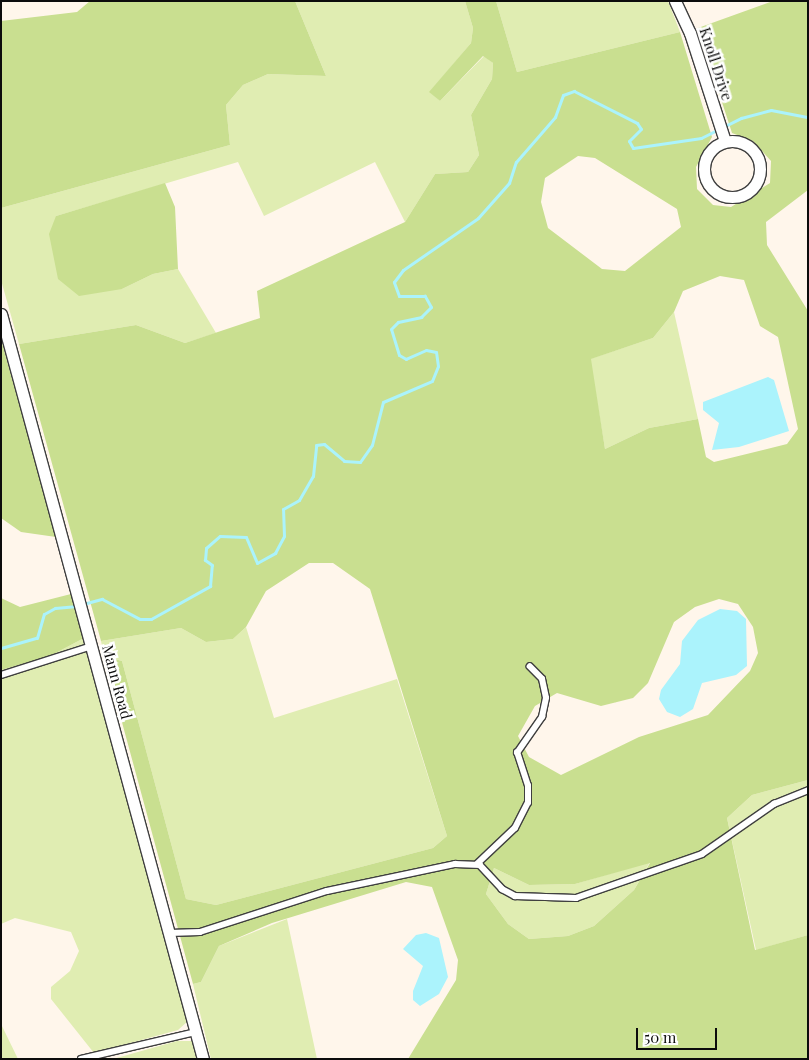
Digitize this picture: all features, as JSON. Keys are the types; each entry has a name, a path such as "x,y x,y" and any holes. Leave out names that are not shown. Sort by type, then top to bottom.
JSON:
{"street":[{"name":"Knoll Drive","path":"675,1 690,33 724,138"},
{"path":"724,138 741,142 756,153 760,168 756,184 738,197 714,190 706,180 704,166 711,150 724,138"},
{"name":"Mann Road","path":"1,314 203,1059"}],"lane":[{"path":"1,675 92,646"},
{"path":"169,933 200,932 284,903 400,873 477,864 515,828 528,803 528,786 516,753 542,717 546,698 542,679 530,667"},
{"path":"477,864 515,896 576,898 702,854 768,807 808,790"},
{"path":"80,1059 196,1032"}],"green space":[{"path":"90,1 295,1 326,76 268,74 243,85 226,105 230,145 1,208 1,21 77,12"},
{"path":"295,1 465,1 473,28 471,43 430,92 440,101 484,56 493,63 492,79 471,115 479,155 468,172 435,174 405,222 375,162 264,216 238,162 56,216 122,289 153,274 178,269 216,333 185,343 136,325 19,344 1,280 1,208 230,145 226,105 243,85 268,74 326,76"},
{"path":"465,1 496,1 517,72 680,32 712,137 696,167 697,189 713,205 731,207 770,183 771,161 753,141 732,133 698,28 773,1 808,1 808,190 766,222 767,245 808,311 808,780 752,795 727,818 755,950 808,935 808,1059 408,1059 456,980 458,960 432,887 406,882 272,923 219,946 201,982 193,984 104,656 122,661 186,899 216,905 433,848 447,836 370,589 333,563 309,563 266,591 246,627 233,639 206,642 181,628 101,641 19,344 136,325 185,343 260,318 257,291 405,222 435,174 468,172 479,155 471,115 492,79 493,63 483,56 440,101 429,92 471,43 473,28","holes":["578,156 595,158 677,209 681,227 625,271 602,269 548,228 541,202 545,178","720,276 744,280 760,326 778,337 798,429 787,444 714,462 706,457 698,419 649,428 605,449 591,359 653,338 674,312 683,291","719,599 738,604 753,627 758,653 750,671 708,715 639,737 561,775 529,757 518,736 535,706 557,693 601,706 633,698 648,683 674,622 695,607","650,863 634,890 594,926 568,936 529,939 508,924 486,894 494,868 529,885 575,884"]},
{"path":"496,1 668,1 680,32 517,72"},
{"path":"165,183 175,207 178,269 153,274 122,289 79,296 58,279 49,234 56,216"},
{"path":"674,312 698,419 649,428 605,449 590,359 653,338"},
{"path":"1,339 56,537 21,532 1,518"},
{"path":"71,594 84,638 50,656 1,670 1,598 20,607"},
{"path":"246,627 274,718 397,679 447,836 433,848 216,905 186,899 122,661 104,656 101,641 181,628 206,642 233,639"},
{"path":"84,638 188,1021 178,1030 94,1053 51,999 51,987 70,971 79,951 71,932 15,918 1,924 1,670 50,656"},
{"path":"808,780 808,935 756,950 727,818 752,795"},
{"path":"650,862 634,890 594,926 568,936 529,939 508,924 486,894 494,868 529,885 575,884"},
{"path":"287,919 317,1059 211,1059 193,984 201,982 219,946"},
{"path":"1,1024 18,1059 1,1059"},
{"path":"177,1041 192,1041 197,1059 113,1059"}],"water":[{"path":"768,377 774,380 789,431 739,447 712,450 719,423 703,410 703,402"},
{"path":"720,609 737,611 746,619 747,666 736,675 702,683 693,709 680,717 667,712 659,699 661,690 680,664 682,641 698,620"},
{"path":"426,933 439,938 448,977 439,994 420,1006 413,1000 413,991 423,966 403,949 416,935"}],"waterway":[{"path":"83,604 102,599 140,619 151,619 210,586 212,565 205,560 206,548 220,536 246,537 257,563 275,553 284,536 283,509 299,500 313,476 316,445 324,444 344,461 360,462 372,445 383,402 432,381 438,366 436,352 426,350 406,359 399,355 391,329 398,322 421,317 431,307 425,296 399,296 394,282 403,270 478,218 509,183 516,162 555,117 563,95 574,91 637,123 641,129 629,141 633,148 701,138 741,118 771,110 808,117"},
{"path":"1,648 37,638 44,614 55,608 77,606"}]}
